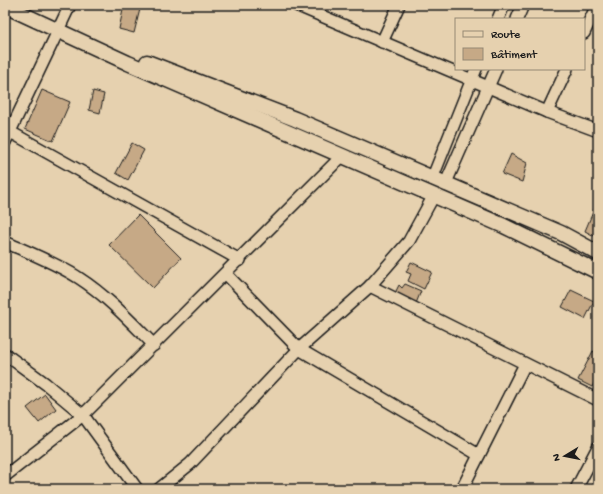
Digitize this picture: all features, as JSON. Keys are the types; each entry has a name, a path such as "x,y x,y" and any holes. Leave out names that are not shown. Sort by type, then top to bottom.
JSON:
{"main road":[{"path":"12,5 135,66 343,155 433,197 504,226 598,272"},
{"path":"5,6 295,120 561,233 598,252"}],"street":[{"path":"5,142 8,130 70,5"},
{"path":"296,5 488,88 598,131"},
{"path":"382,42 399,5"},
{"path":"498,18 504,5"},
{"path":"517,18 523,5"},
{"path":"585,30 597,5"},
{"path":"432,179 476,70"},
{"path":"445,185 496,70"},
{"path":"547,112 567,70"},
{"path":"8,130 240,260"},
{"path":"5,476 83,415 240,260 343,155"},
{"path":"159,489 190,464 246,407 299,349 370,286 409,241 433,197"},
{"path":"5,242 64,268 81,279 115,308 154,345"},
{"path":"226,274 299,349 478,455"},
{"path":"370,286 598,400"},
{"path":"7,358 83,415 137,489"},
{"path":"462,489 525,364"},
{"path":"576,489 598,447"}],"building":[{"path":"124,5 141,5 134,33 119,29"},
{"path":"42,90 70,102 53,141 25,129"},
{"path":"93,91 104,94 100,113 89,110"},
{"path":"132,143 144,150 128,180 116,173"},
{"path":"511,154 527,163 522,182 502,174"},
{"path":"598,200 598,238 585,231"},
{"path":"138,215 181,258 153,288 109,245"},
{"path":"411,262 432,272 424,289 408,281 411,274 406,272"},
{"path":"405,284 421,291 415,306 393,297 399,285 402,288"},
{"path":"571,290 594,301 585,319 562,307"},
{"path":"593,351 598,354 598,376 592,387 578,380"},
{"path":"45,394 56,409 39,423 27,408"}]}
